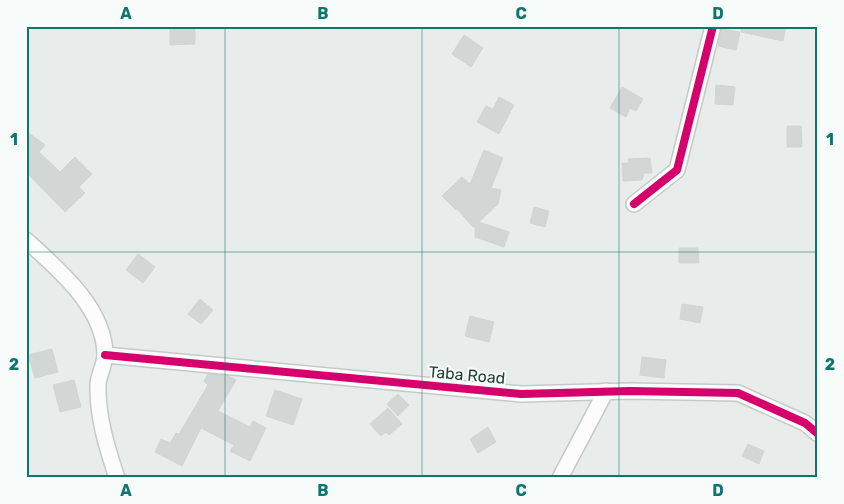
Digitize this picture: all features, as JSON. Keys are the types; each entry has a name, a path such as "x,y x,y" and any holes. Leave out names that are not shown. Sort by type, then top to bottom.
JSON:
{"street":[{"path":"634,204 676,170 713,26"},
{"path":"26,240 68,278 89,306 100,329 105,354 98,383 100,413 116,478"},
{"name":"Taba Road","path":"105,354 521,394 606,391 738,393 805,423 818,434"},
{"path":"560,478 606,391"}],"building":[{"path":"170,26 195,26 195,44 170,45"},
{"path":"742,26 786,26 783,41 741,32"},
{"path":"722,29 740,32 736,50 718,46"},
{"path":"464,35 483,48 471,67 452,54"},
{"path":"716,85 735,87 733,105 715,104"},
{"path":"622,87 643,99 636,111 630,108 626,117 610,108"},
{"path":"499,97 514,105 499,134 477,122 486,106 493,109"},
{"path":"787,126 801,126 802,147 787,147"},
{"path":"26,131 45,145 39,152 60,172 75,157 92,174 79,187 85,193 65,212 26,172"},
{"path":"484,150 503,158 491,188 501,190 498,204 479,222 509,232 504,247 475,237 475,226 473,227 442,196 462,177 470,184"},
{"path":"650,158 652,173 644,173 642,180 623,181 622,163 629,163 628,159"},
{"path":"534,207 549,211 545,227 530,223"},
{"path":"679,248 698,248 699,263 679,263"},
{"path":"138,254 155,267 143,283 126,270"},
{"path":"200,299 213,310 201,324 188,314"},
{"path":"682,304 703,307 700,323 680,319"},
{"path":"470,316 494,322 489,342 465,336"},
{"path":"52,349 58,372 35,378 28,355"},
{"path":"642,357 666,360 664,378 640,375"},
{"path":"208,374 229,376 236,380 218,411 250,427 253,421 266,428 250,461 230,451 234,445 201,428 182,466 155,452 161,439 170,443 176,433 179,434 208,385 204,381"},
{"path":"74,380 81,407 60,412 53,385"},
{"path":"275,390 302,399 293,425 266,416"},
{"path":"398,394 409,405 398,416 387,404"},
{"path":"388,408 402,424 389,435 386,432 381,436 370,424"},
{"path":"488,427 496,442 478,453 470,439"},
{"path":"748,444 764,451 759,464 742,456"}],"cycle path":[{"path":"634,204 677,170 713,26"},
{"path":"105,355 521,394 630,391 738,393 805,423 818,434"}]}
